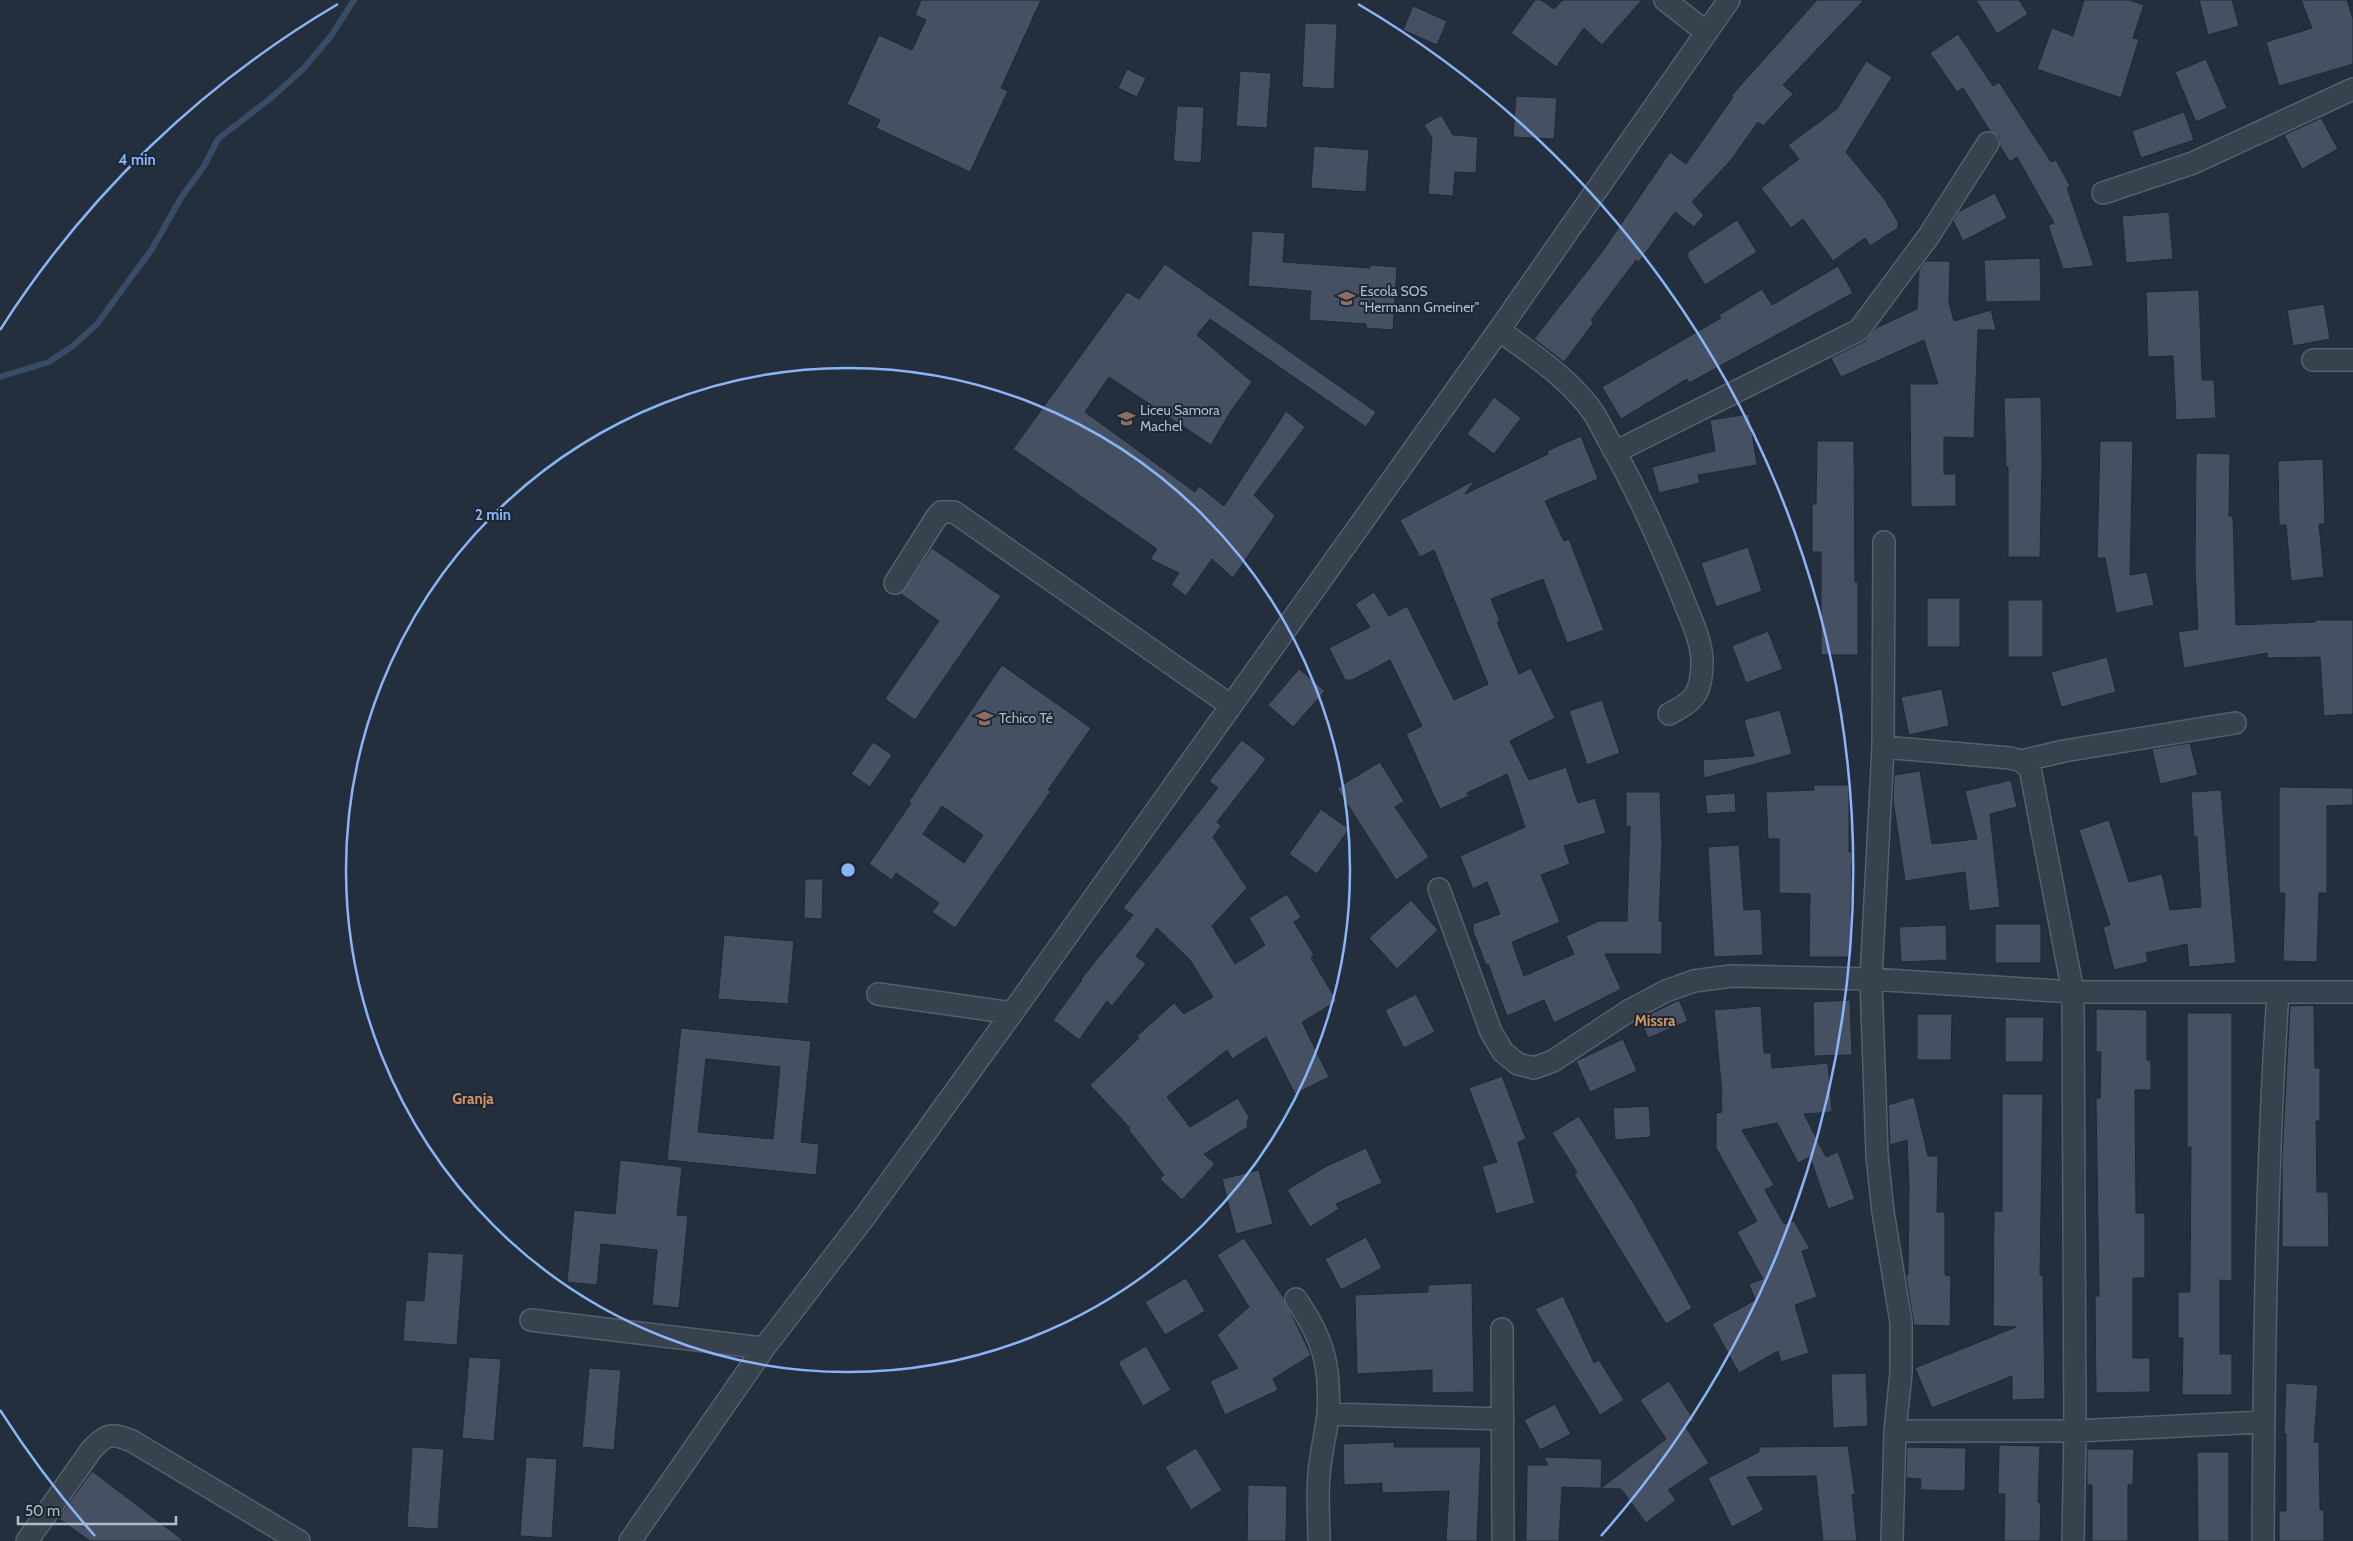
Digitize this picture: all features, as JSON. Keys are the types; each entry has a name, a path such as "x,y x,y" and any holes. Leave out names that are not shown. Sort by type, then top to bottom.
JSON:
{"street":[{"path":"1665,0 1706,32"},
{"path":"630,1541 764,1348 866,1215 1012,1013 1499,330 1729,0"},
{"path":"2103,194 2193,163 2353,89"},
{"path":"1615,452 1859,330 1928,237 1988,142"},
{"path":"1499,330 1549,367 1572,389 1594,415 1615,452 1660,542 1698,637 1702,664 1699,685 1691,703 1669,714"},
{"path":"2313,360 2353,360"},
{"path":"895,583 936,518 941,512 954,512 1230,705"},
{"path":"1884,542 1883,747 1873,910 1871,979 1877,1155 1883,1212 1900,1322 1901,1373 1895,1431 1892,1541"},
{"path":"2021,761 2064,750 2235,723"},
{"path":"1883,747 2010,758 2021,761 2030,768 2073,992 2075,1431 2073,1541"},
{"path":"1439,889 1492,1032 1503,1052 1518,1064 1534,1068 1553,1061 1630,1010 1666,991 1694,981 1731,976 1871,979 2073,992 2353,992"},
{"path":"2263,1541 2263,1422 2269,1126 2278,992"},
{"path":"878,994 1012,1013"},
{"path":"1296,1298 1322,1344 1327,1365 1328,1414 1318,1475 1319,1541"},
{"path":"531,1320 764,1348"},
{"path":"1502,1329 1504,1541"},
{"path":"1328,1414 1503,1419"},
{"path":"1895,1431 2075,1431 2263,1422"},
{"path":"27,1541 92,1448 103,1437 116,1435 132,1441 299,1541"}],"building":[{"path":"921,0 1041,0 1001,88 1008,91 970,172 876,128 880,120 847,104 879,35 912,50 926,20 915,15"},
{"path":"1535,0 1541,0 1554,9 1563,0 1642,0 1602,45 1584,28 1556,67 1511,33"},
{"path":"1817,0 1864,0 1783,85 1793,94 1763,126 1758,122 1731,160 1692,202 1704,215 1694,227 1675,212 1639,262 1636,260 1591,320 1594,322 1564,362 1534,339 1602,252 1670,152 1686,164 1733,97 1731,96"},
{"path":"1976,0 2019,0 2028,14 1997,34"},
{"path":"2084,0 2129,0 2144,5 2133,38 2139,39 2121,98 2037,69 2052,28 2073,36"},
{"path":"2199,0 2232,0 2239,26 2208,35"},
{"path":"2301,0 2347,0 2353,19 2353,64 2279,86 2266,42 2312,28"},
{"path":"1413,6 1447,21 1437,45 1403,30"},
{"path":"1305,23 1337,24 1334,89 1302,87"},
{"path":"1958,34 1993,86 1999,82 2051,162 2056,160 2070,186 2067,188 2094,266 2063,269 2048,225 2054,223 2017,157 2010,162 2000,146 1999,137 1990,131 1963,88 1957,92 1930,53"},
{"path":"2206,59 2227,108 2196,122 2175,72"},
{"path":"1866,61 1892,77 1846,152 1885,200 1898,222 1898,228 1870,246 1865,238 1833,261 1803,219 1791,228 1761,188 1799,159 1788,145 1837,109"},
{"path":"1127,69 1146,78 1137,97 1118,88"},
{"path":"1240,71 1271,73 1267,128 1236,126"},
{"path":"1516,96 1557,98 1554,139 1513,137"},
{"path":"1177,106 1204,107 1201,163 1173,161"},
{"path":"2184,112 2194,140 2141,158 2132,131"},
{"path":"1441,115 1453,135 1478,137 1476,173 1455,172 1453,196 1428,194 1432,138 1424,125"},
{"path":"2321,118 2338,149 2302,169 2284,135"},
{"path":"1314,146 1369,150 1366,192 1311,188"},
{"path":"1995,193 2007,218 1963,241 1953,221 1958,212"},
{"path":"2169,212 2173,259 2126,263 2122,216"},
{"path":"1737,220 1757,252 1705,285 1688,258 1688,252"},
{"path":"1252,231 1285,233 1283,262 1370,268 1370,265 1397,267 1393,330 1366,328 1366,324 1309,320 1311,291 1248,286"},
{"path":"2040,258 2041,301 1986,302 1984,260"},
{"path":"1925,261 1950,261 1949,303 1954,321 1991,310 1996,330 1978,330 1974,438 1944,437 1944,474 1956,474 1956,506 1911,507 1910,384 1938,384 1924,340 1841,377 1831,358 1865,341 1876,328 1917,309 1919,270"},
{"path":"1165,264 1376,412 1366,427 1210,319 1197,335 1252,382 1231,411 1211,445 1109,377 1085,412 1195,492 1199,486 1224,506 1286,411 1305,427 1254,495 1275,516 1233,578 1212,559 1186,596 1171,585 1179,573 1150,559 1157,549 1013,449 1127,292 1139,299"},
{"path":"1838,266 1853,293 1689,383 1687,379 1621,419 1602,387 1721,318 1719,315 1762,289 1772,305"},
{"path":"2199,290 2202,380 2214,380 2216,418 2176,420 2173,356 2148,357 2146,292"},
{"path":"2324,304 2330,339 2293,346 2287,310"},
{"path":"1494,397 1521,418 1494,454 1467,434"},
{"path":"2041,397 2040,557 2008,557 2008,467 2006,467 2004,398"},
{"path":"1749,414 1757,465 1698,475 1700,483 1659,493 1652,467 1715,451 1710,420"},
{"path":"1581,436 1598,479 1545,501 1564,541 1569,539 1604,630 1567,643 1543,579 1491,599 1500,621 1497,622 1519,674 1531,668 1555,718 1510,741 1529,780 1566,767 1578,803 1595,798 1606,833 1564,846 1570,864 1541,875 1560,922 1512,942 1524,976 1574,954 1566,936 1599,921 1627,921 1630,826 1626,827 1626,792 1660,792 1662,846 1659,921 1662,921 1662,954 1605,954 1621,989 1554,1023 1544,1000 1507,1016 1488,964 1486,965 1473,931 1473,924 1500,914 1487,882 1473,889 1460,856 1525,827 1507,774 1467,793 1469,796 1440,809 1406,734 1422,726 1390,660 1352,680 1345,680 1329,648 1370,627 1355,604 1374,592 1389,616 1407,606 1454,700 1488,684 1434,550 1420,557 1400,520 1475,480 1465,494 1548,454 1547,451"},
{"path":"1817,441 1854,441 1855,582 1858,582 1858,655 1821,655 1821,552 1812,552 1812,504 1816,504"},
{"path":"2100,441 2133,441 2130,575 2147,572 2154,605 2116,613 2105,558 2097,558"},
{"path":"2196,453 2230,454 2229,516 2233,516 2236,625 2315,622 2315,620 2353,620 2353,714 2324,716 2320,657 2267,658 2267,653 2184,668 2178,632 2198,629 2195,567"},
{"path":"2323,459 2325,524 2319,524 2324,577 2291,581 2286,525 2279,525 2278,461"},
{"path":"1748,547 1762,591 1716,607 1701,563"},
{"path":"932,548 1001,596 915,720 885,699 939,621 901,594"},
{"path":"1927,598 1960,598 1960,647 1927,647"},
{"path":"2008,600 2043,600 2043,657 2008,657"},
{"path":"1768,631 1783,669 1746,683 1732,646"},
{"path":"2107,657 2116,692 2061,707 2051,672"},
{"path":"1002,665 1091,728 1048,790 1051,791 955,928 932,912 939,903 896,873 892,880 869,864 911,803 909,801","holes":["942,806 983,835 964,863 923,834"]},
{"path":"1299,669 1325,691 1293,727 1268,705"},
{"path":"1942,689 1949,726 1909,735 1901,697"},
{"path":"1602,700 1620,753 1587,765 1569,711"},
{"path":"1780,710 1792,754 1704,778 1703,760 1754,756 1744,720"},
{"path":"1242,740 1266,759 1217,822 1221,826 1213,837 1247,888 1212,926 1235,964 1265,945 1249,918 1287,894 1301,917 1294,922 1314,955 1311,958 1337,1001 1302,1022 1329,1077 1295,1094 1266,1037 1232,1059 1227,1050 1167,1097 1190,1127 1238,1098 1250,1119 1247,1120 1248,1127 1204,1154 1215,1164 1182,1200 1160,1179 1164,1175 1128,1129 1130,1128 1090,1085 1139,1038 1137,1036 1174,1003 1184,1014 1213,997 1190,960 1157,928 1136,956 1146,964 1112,1006 1107,1001 1079,1040 1053,1020 1081,979 1133,915 1123,908 1218,788 1209,781"},
{"path":"873,742 892,755 870,787 851,774"},
{"path":"2190,743 2198,775 2160,784 2152,749"},
{"path":"1380,762 1404,801 1395,807 1429,857 1396,880 1337,788"},
{"path":"1920,771 1932,844 1977,839 1965,791 2011,780 2017,807 1990,814 2000,907 1969,911 1965,872 1905,881 1893,800 1894,775"},
{"path":"1814,785 1849,785 1849,852 1852,852 1850,957 1809,957 1810,894 1779,893 1779,839 1768,839 1766,792 1814,790"},
{"path":"2279,787 2353,788 2353,805 2327,806 2327,893 2319,893 2317,962 2283,961 2285,893 2279,893"},
{"path":"2221,790 2236,963 2189,967 2187,944 2146,953 2148,962 2114,970 2103,927 2110,925 2079,830 2109,820 2129,882 2162,874 2170,910 2201,907 2197,837 2194,837 2191,792"},
{"path":"1735,793 1736,812 1707,814 1705,795"},
{"path":"1321,809 1349,829 1317,874 1289,854"},
{"path":"1739,845 1744,910 1761,909 1763,955 1714,957 1708,847"},
{"path":"805,879 823,879 822,919 804,918"},
{"path":"1411,900 1438,930 1397,969 1369,938"},
{"path":"1995,924 2041,924 2041,963 1995,963"},
{"path":"1946,925 1947,960 1901,962 1899,927"},
{"path":"724,935 794,941 788,1004 718,999"},
{"path":"1416,994 1435,1032 1404,1048 1385,1010"},
{"path":"1679,1000 1688,1021 1648,1038 1640,1019"},
{"path":"1850,1000 1852,1055 1814,1056 1813,1002"},
{"path":"2314,1005 2315,1068 2320,1068 2320,1121 2316,1121 2317,1192 2328,1192 2329,1247 2282,1247 2282,1157 2290,1006"},
{"path":"1761,1006 1764,1053 1771,1053 1772,1068 1828,1063 1832,1112 1804,1114 1826,1157 1838,1152 1855,1199 1828,1209 1810,1157 1798,1163 1777,1123 1742,1130 1774,1185 1765,1190 1784,1224 1794,1221 1810,1249 1802,1251 1817,1297 1795,1305 1809,1353 1781,1362 1778,1351 1739,1373 1712,1324 1755,1300 1749,1284 1763,1279 1737,1232 1757,1221 1716,1148 1716,1113 1722,1112 1722,1093 1714,1010"},
{"path":"2096,1009 2147,1010 2147,1060 2151,1060 2151,1090 2135,1090 2136,1213 2145,1213 2145,1278 2133,1278 2133,1358 2150,1358 2150,1392 2096,1393 2095,1296 2099,1296 2096,1098 2100,1098 2101,1052 2096,1052"},
{"path":"2187,1013 2232,1013 2232,1281 2220,1280 2220,1354 2232,1354 2232,1395 2182,1395 2183,1338 2178,1338 2178,1292 2190,1292 2191,1147 2187,1147"},
{"path":"1917,1014 1952,1014 1951,1060 1917,1060"},
{"path":"2005,1017 2044,1017 2043,1062 2005,1062"},
{"path":"681,1028 811,1041 801,1142 819,1144 816,1175 667,1160","holes":["706,1059 780,1067 773,1139 698,1132"]},
{"path":"1623,1039 1637,1071 1590,1092 1576,1061"},
{"path":"1502,1076 1526,1139 1518,1142 1535,1203 1496,1214 1482,1166 1497,1162 1469,1088"},
{"path":"2002,1094 2043,1094 2040,1275 2043,1275 2045,1399 2012,1400 2012,1376 1932,1408 1915,1368 2016,1327 1993,1326 1994,1211 2002,1211"},
{"path":"1914,1097 1928,1156 1938,1156 1937,1212 1945,1212 1945,1275 1951,1276 1950,1326 1914,1325 1906,1275 1908,1275 1909,1188 1907,1140 1890,1145 1888,1105"},
{"path":"1649,1106 1651,1137 1615,1140 1613,1108"},
{"path":"1579,1116 1634,1204 1692,1308 1666,1324 1574,1174 1577,1172 1552,1133"},
{"path":"1366,1148 1382,1183 1336,1204 1339,1209 1310,1227 1287,1190 1325,1167"},
{"path":"620,1160 682,1167 677,1215 688,1216 679,1308 652,1305 657,1250 601,1244 597,1285 567,1282 574,1210 615,1214"},
{"path":"1259,1170 1273,1224 1236,1234 1222,1179"},
{"path":"1366,1237 1382,1268 1341,1290 1325,1259"},
{"path":"1244,1238 1284,1298 1311,1355 1273,1379 1278,1390 1225,1415 1210,1381 1238,1368 1217,1335 1249,1307 1217,1255"},
{"path":"428,1252 464,1254 457,1345 403,1341 406,1300 424,1301"},
{"path":"1186,1278 1205,1311 1165,1335 1145,1302"},
{"path":"1472,1283 1474,1392 1432,1393 1432,1370 1357,1374 1355,1295 1428,1292 1428,1285"},
{"path":"1563,1296 1594,1363 1599,1360 1624,1400 1600,1415 1535,1309"},
{"path":"1146,1346 1171,1390 1143,1406 1118,1362"},
{"path":"469,1357 501,1359 494,1441 462,1438"},
{"path":"589,1368 621,1370 614,1450 582,1447"},
{"path":"1866,1373 1868,1426 1833,1428 1831,1374"},
{"path":"1669,1381 1694,1420 1685,1426 1709,1463 1668,1490 1676,1500 1646,1523 1621,1489 1562,1487 1559,1541 1526,1541 1527,1465 1548,1465 1544,1457 1602,1459 1601,1488 1666,1439 1640,1400"},
{"path":"2286,1383 2318,1385 2314,1442 2319,1442 2320,1510 2324,1510 2324,1541 2279,1541 2279,1511 2286,1511 2286,1434 2284,1434"},
{"path":"1555,1404 1571,1434 1540,1450 1524,1420"},
{"path":"1394,1442 1394,1447 1481,1447 1477,1541 1446,1541 1449,1491 1382,1493 1382,1483 1344,1485 1343,1444"},
{"path":"1999,1445 2040,1446 2038,1502 2041,1503 2040,1541 2004,1541 2005,1494 1998,1494"},
{"path":"1848,1446 1855,1494 1852,1495 1857,1541 1823,1541 1816,1476 1747,1477 1764,1510 1732,1527 1708,1478 1759,1452 1759,1447"},
{"path":"412,1447 444,1449 438,1529 407,1527"},
{"path":"1907,1447 1966,1448 1965,1491 1920,1490 1921,1479 1906,1478"},
{"path":"1196,1448 1222,1490 1191,1510 1165,1467"},
{"path":"2087,1449 2134,1449 2133,1485 2128,1485 2128,1541 2092,1541 2092,1485 2087,1485"},
{"path":"2197,1452 2229,1452 2229,1541 2198,1541"},
{"path":"526,1457 557,1459 552,1538 520,1536"},
{"path":"92,1471 184,1541 90,1541 58,1518"},
{"path":"1248,1485 1287,1486 1286,1541 1247,1541"}],"waterway":[{"path":"0,377 49,362 74,345 97,324 152,249 181,198 204,166 218,139 271,98 304,68 331,36 354,0"}],"place":[{"name":"Escola SOS \"Hermann Gmeiner\"","path":"1346,299"},
{"name":"Liceu Samora Machel","path":"1126,418"},
{"name":"Tchico Té","path":"985,718"}],"district":[{"name":"Missra","path":"1655,1021"},
{"name":"Granja","path":"473,1099"}]}
